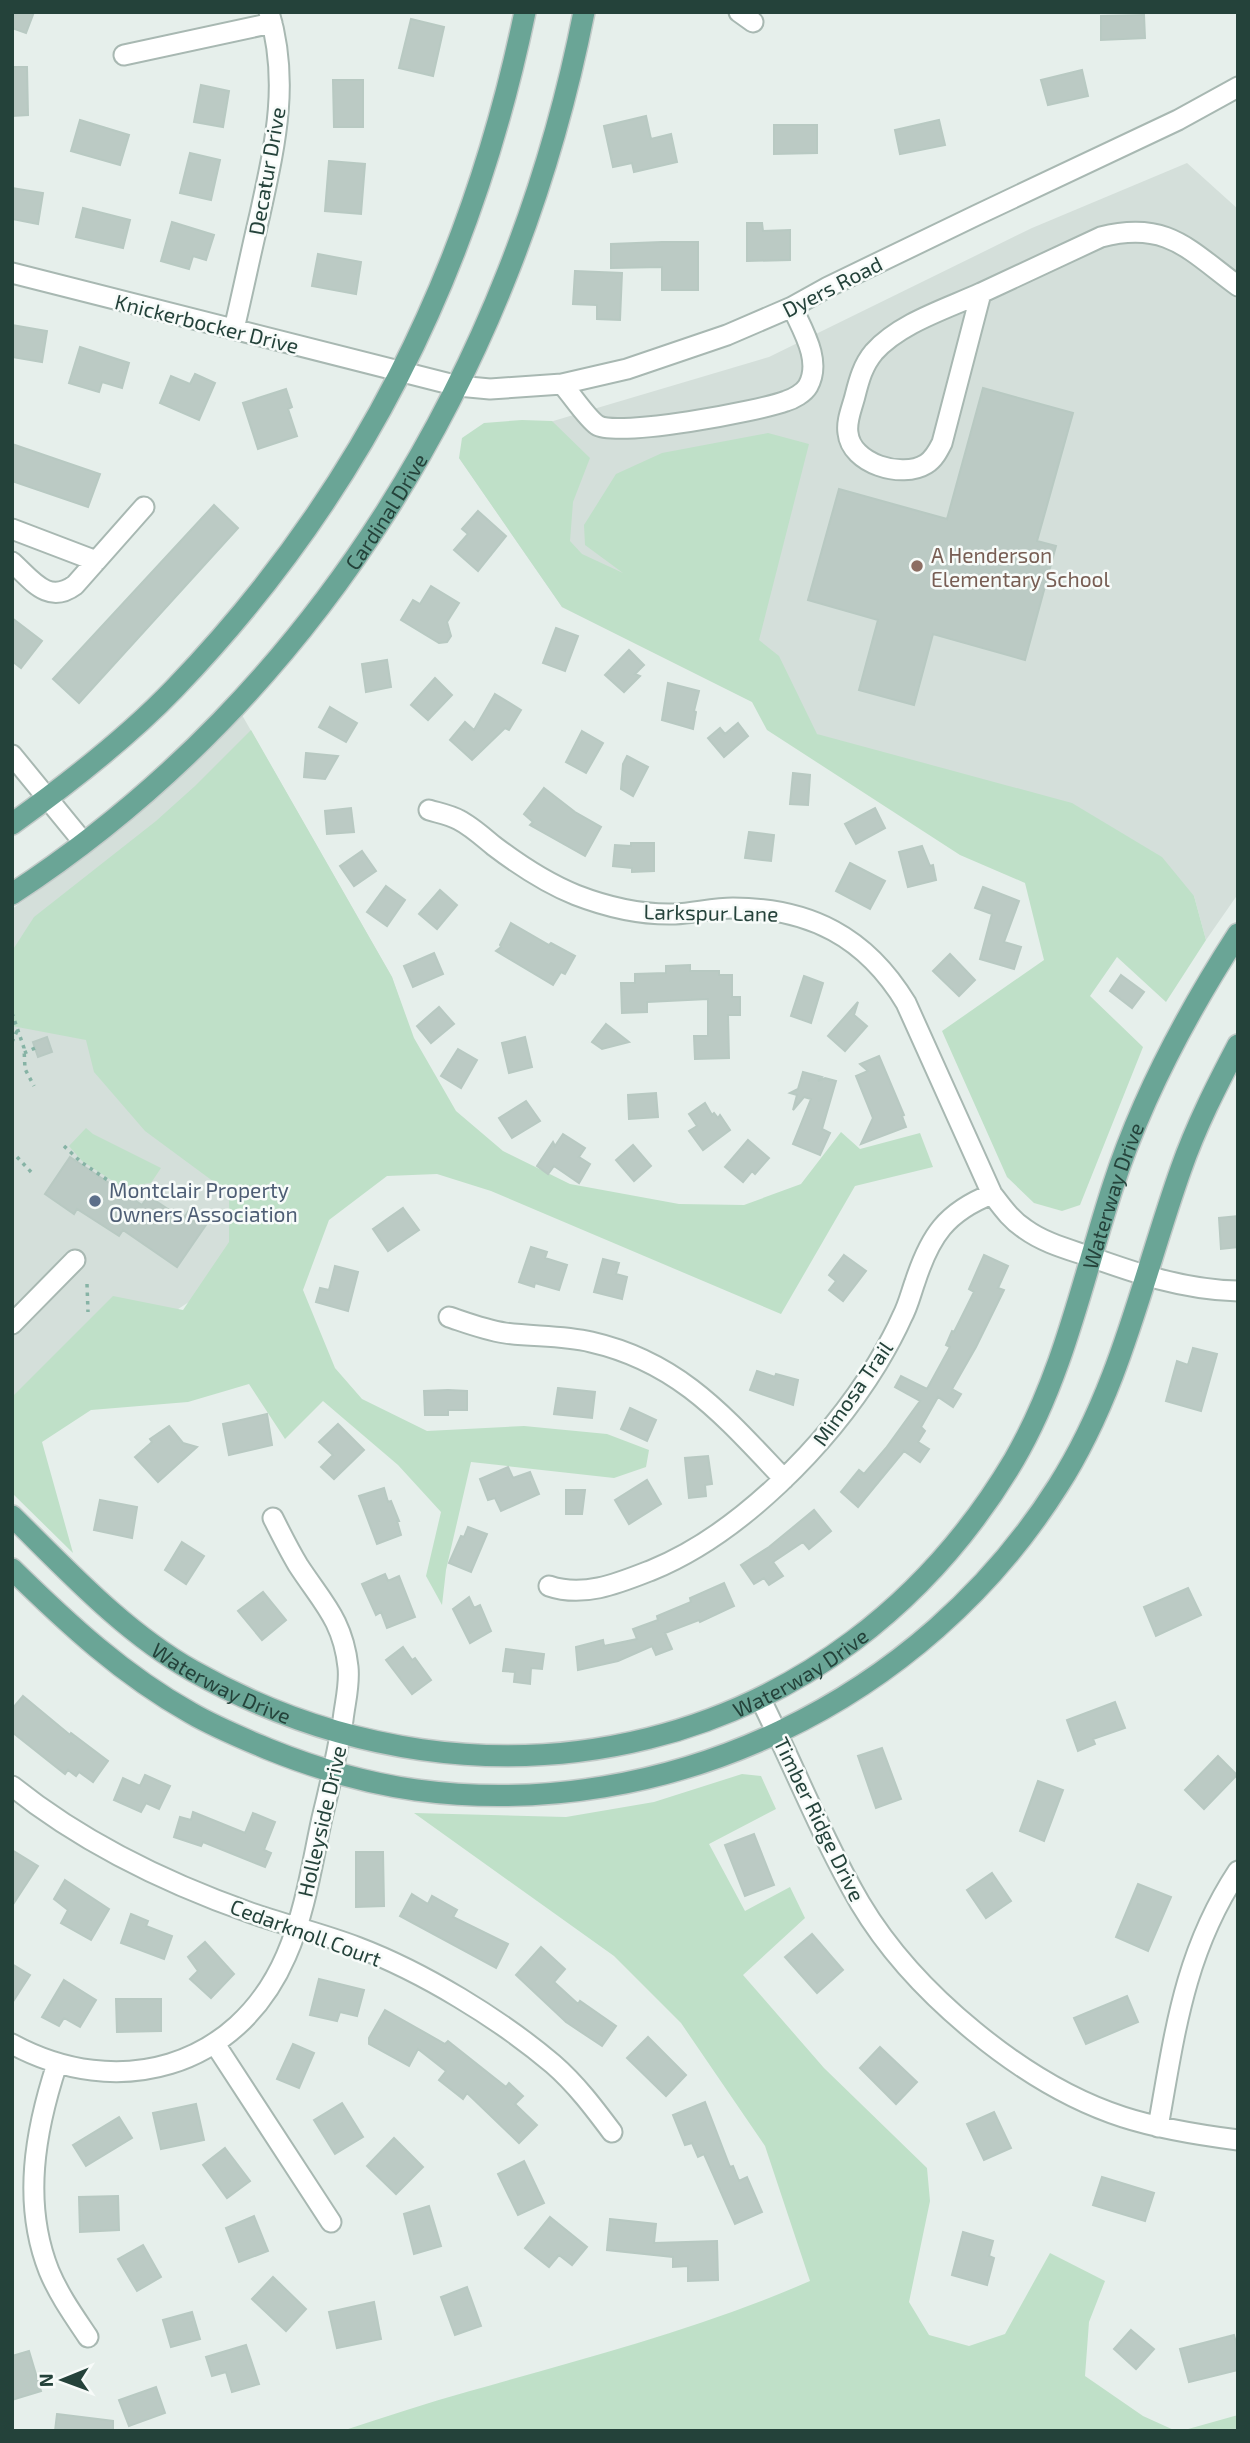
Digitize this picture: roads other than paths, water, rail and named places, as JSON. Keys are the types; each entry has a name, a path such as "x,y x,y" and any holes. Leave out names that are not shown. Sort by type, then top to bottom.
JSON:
{"main road":[{"path":"12,824 127,733 174,689 230,627 324,503 376,420 436,301 464,229 502,111 524,12"},
{"name":"Cardinal Drive","path":"12,894 84,844 166,775 275,664 324,603 369,539 458,386 511,267 557,131 584,12"},
{"name":"Waterway Drive","path":"12,1516 80,1583 125,1623 172,1659 239,1696 340,1734 464,1756 564,1754 673,1732 761,1698 819,1666 893,1609 930,1573 964,1534 1015,1458 1056,1370 1114,1181 1167,1054 1196,1000 1238,934"},
{"name":"Waterway Drive","path":"12,1569 66,1623 106,1657 149,1688 194,1715 234,1735 289,1757 333,1771 417,1790 477,1795 572,1792 670,1772 734,1751 777,1733 824,1709 900,1660 960,1609 1004,1562 1030,1529 1087,1435 1114,1374 1182,1165 1208,1104 1238,1045"}],"street":[{"path":"124,55 271,18"},
{"name":"Decatur Drive","path":"234,329 276,140 280,103 279,65 271,18"},
{"name":"Dyers Road","path":"401,372 458,386 490,389 562,384 627,369 727,335 792,307 828,286 1178,120 1238,87"},
{"path":"981,293 942,443 936,455 913,470 900,470 868,462 858,454 848,434 848,421 861,372 873,353 890,338 916,323 1101,237 1121,232 1142,231 1184,244 1238,286"},
{"name":"Knickerbocker Drive","path":"12,273 401,372"},
{"path":"562,384 597,424 607,428 647,428 769,407 790,400 807,389 815,368 808,342 792,307"},
{"path":"12,562 40,588 58,593 66,592 144,507"},
{"path":"12,529 96,561"},
{"path":"12,755 84,844"},
{"name":"Larkspur Lane","path":"429,810 460,820 536,876 575,895 612,907 672,914 730,908 764,909 798,916 837,932 860,947 883,968 906,1003 992,1194 1024,1229 1045,1241 1145,1276 1179,1285 1238,1292"},
{"name":"Mimosa Trail","path":"549,1586 572,1591 591,1590 663,1565 720,1530 784,1479 845,1411 876,1365 903,1316 923,1258 938,1231 962,1209 992,1194"},
{"path":"12,1324 75,1260"},
{"path":"449,1317 496,1331 590,1342 640,1358 688,1385 716,1408 784,1479"},
{"name":"Holleyside Drive","path":"12,2044 57,2064 104,2072 161,2067 215,2044 255,2010 281,1967 297,1928 333,1771 348,1689 348,1670 344,1644 336,1621 298,1565 273,1518"},
{"name":"Timber Ridge Drive","path":"761,1698 835,1856 861,1904 906,1966 943,2004 983,2038 1041,2078 1097,2107 1158,2126 1238,2140"},
{"name":"Cedarknoll Court","path":"12,1786 68,1826 135,1865 183,1888 358,1947 411,1971 462,2000 554,2064 587,2098 612,2132"},
{"path":"1158,2126 1186,1982 1214,1911 1238,1871"},
{"path":"215,2044 331,2222"},
{"path":"57,2064 45,2101 37,2140 33,2179 34,2209 50,2272 64,2301 88,2337"}],"place":[{"name":"A Henderson Elementary School","path":"917,566"},
{"name":"Montclair Property Owners Association","path":"95,1201"}]}
